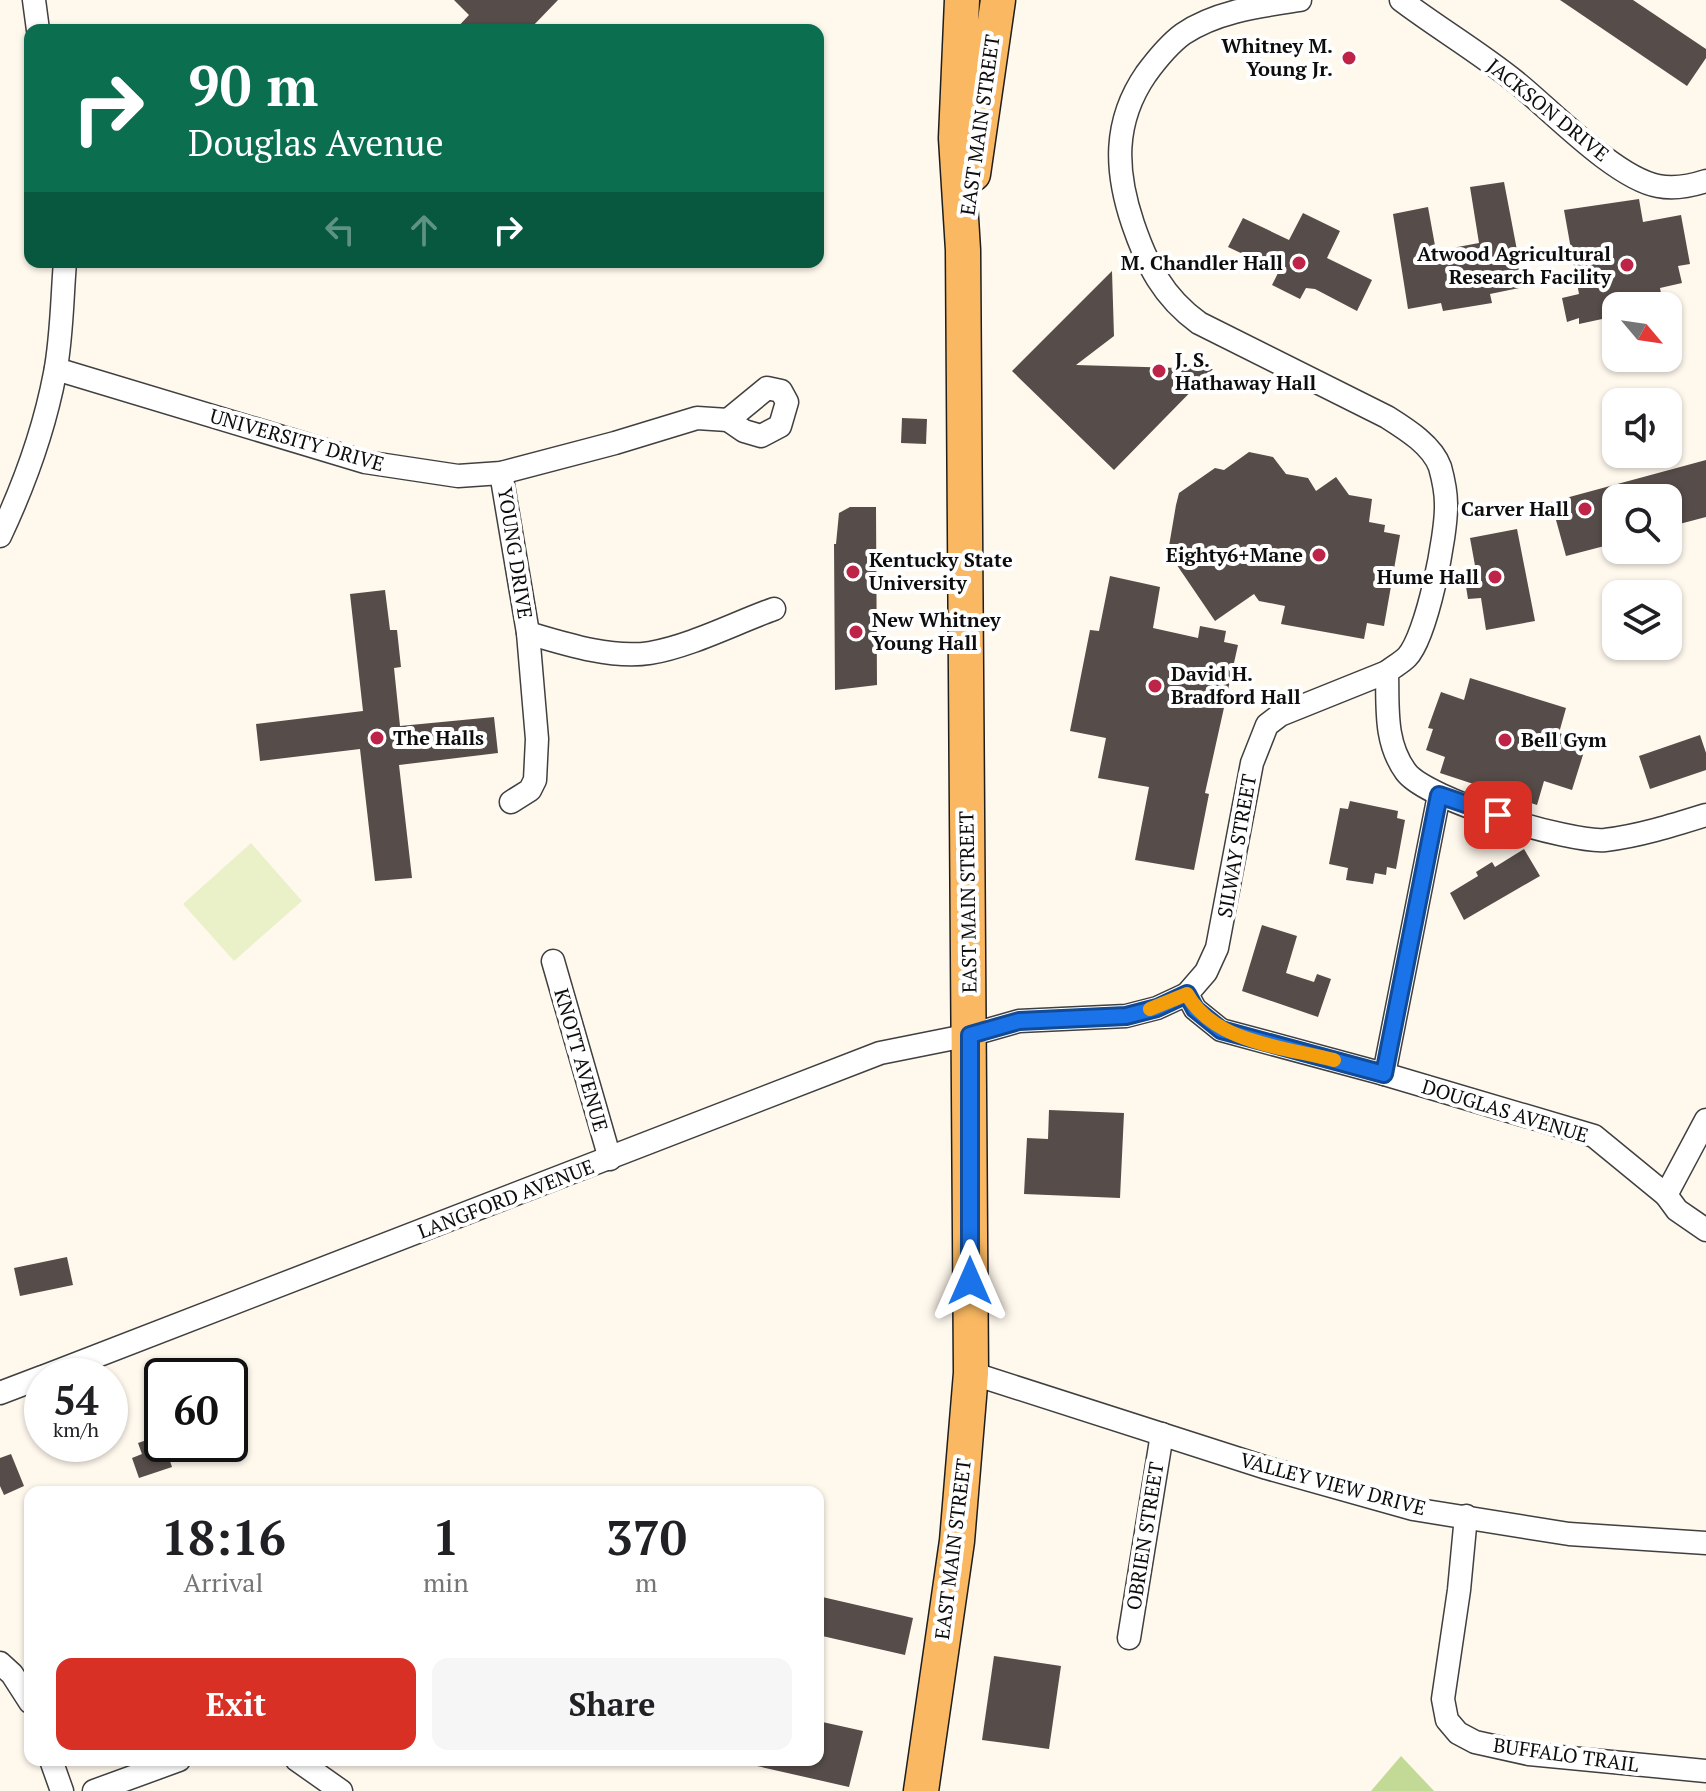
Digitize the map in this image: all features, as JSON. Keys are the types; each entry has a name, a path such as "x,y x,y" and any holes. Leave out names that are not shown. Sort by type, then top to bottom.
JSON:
{"main road":[{"name":"EAST MAIN STREET","path":"921,1791 957,1541 971,1373 963,250 956,138 962,0"},
{"name":"EAST MAIN STREET","path":"963,250 998,0"}],"street":[{"path":"34,0 37,24"},
{"path":"1300,0 1250,8 1183,34 1160,54 1134,91 1123,120 1118,150 1123,195 1148,266 1178,308 1212,331 1387,417 1411,432 1439,465 1446,502 1443,540 1428,604 1420,635 1408,657 1387,672 1388,732 1407,773 1425,789 1439,795 1581,839 1612,839 1706,815"},
{"name":"JACKSON DRIVE","path":"1401,0 1514,80 1610,161 1638,179 1658,187 1691,186 1706,181"},
{"path":"0,536 24,485 43,431 56,369 64,268"},
{"name":"UNIVERSITY DRIVE","path":"56,369 365,462 458,476 501,473 697,418 728,420"},
{"name":"YOUNG DRIVE","path":"501,473 528,633 537,764 530,790 511,802"},
{"name":"YOUNG DRIVE","path":"528,633 614,652 648,653 679,645 774,609"},
{"name":"SILWAY STREET","path":"1187,994 1206,972 1217,948 1252,763 1267,725 1280,715 1387,672"},
{"path":"1384,1074 1439,795"},
{"name":"KNOTT AVENUE","path":"553,961 610,1159"},
{"path":"970,1035 1019,1021 1126,1016 1157,1008 1187,994"},
{"name":"DOUGLAS AVENUE","path":"1187,994 1195,1009 1221,1030 1594,1136 1666,1195 1677,1210 1706,1230"},
{"name":"LANGFORD AVENUE","path":"93,1358 880,1053 970,1035"},
{"path":"1666,1195 1706,1120"},
{"name":"VALLEY VIEW DRIVE","path":"971,1373 1267,1468 1413,1509 1569,1534 1706,1543"},
{"name":"LANGFORD AVENUE","path":"0,1393 24,1384"},
{"name":"OBRIEN STREET","path":"1129,1638 1162,1434"},
{"name":"BUFFALO TRAIL","path":"1466,1516 1443,1699 1447,1720 1458,1733 1475,1742 1529,1754 1706,1771"},
{"path":"0,1663 12,1674 24,1693"},
{"path":"53,1766 62,1791"},
{"path":"94,1791 163,1766"},
{"path":"306,1766 341,1791"}],"green space":[{"path":"251,843 302,901 234,961 183,904"},
{"path":"1401,1756 1434,1791 1371,1791"}],"building":[{"path":"454,0 558,0 535,24 461,24 469,15"},
{"path":"1560,0 1633,0 1706,49 1706,58 1687,86"},
{"path":"1504,182 1524,287 1490,294 1492,303 1443,311 1441,303 1408,309 1393,214 1428,207 1436,251 1479,243 1470,187"},
{"name":"Atwood Agricultural Research Facility","path":"1639,199 1643,222 1681,215 1690,264 1678,266 1682,283 1660,288 1661,292 1602,292 1602,319 1579,324 1579,318 1567,322 1562,298 1579,294 1564,210"},
{"name":"M. Chandler Hall","path":"1303,213 1340,231 1327,258 1372,280 1357,311 1315,289 1306,288 1300,299 1272,285 1279,271 1228,247 1243,218 1289,240"},
{"name":"J. S. Hathaway Hall","path":"1112,271 1114,336 1076,365 1213,369 1114,470 1012,371"},
{"path":"902,418 927,419 926,444 901,443"},
{"path":"1249,452 1273,457 1286,474 1308,478 1316,491 1336,477 1349,495 1372,499 1369,522 1385,525 1384,532 1400,535 1384,626 1367,623 1364,639 1281,624 1285,606 1259,601 1254,594 1215,621 1168,552 1176,505 1179,493 1215,468 1224,470"},
{"name":"Carver Hall","path":"1706,460 1706,517 1682,523 1682,484 1617,484 1682,468"},
{"name":"Carver Hall","path":"1602,488 1602,547 1566,556 1551,502"},
{"name":"New Whitney Young Hall","path":"850,507 876,507 877,685 835,690 834,544 839,513"},
{"name":"Hume Hall","path":"1517,529 1535,621 1486,630 1481,598 1468,599 1464,574 1476,571 1470,538"},
{"name":"David H. Bradford Hall","path":"1110,576 1160,587 1153,628 1198,638 1200,626 1226,631 1224,642 1238,645 1205,793 1209,794 1194,870 1135,860 1149,787 1098,778 1106,738 1070,731 1090,630 1099,631"},
{"name":"The Halls","path":"385,590 390,630 397,630 401,667 394,668 400,726 494,717 498,753 399,765 412,878 375,881 360,749 260,761 256,724 363,711 350,594"},
{"name":"Bell Gym","path":"1470,678 1566,708 1559,733 1587,742 1572,790 1544,781 1537,805 1440,773 1445,757 1426,750 1433,729 1428,728 1441,692 1464,700"},
{"path":"1700,735 1706,753 1706,770 1650,789 1639,756"},
{"path":"1350,801 1398,811 1397,818 1405,820 1396,869 1387,867 1386,875 1375,873 1373,884 1346,880 1348,868 1329,864 1340,808 1348,809"},
{"path":"1524,849 1540,876 1464,920 1450,893 1478,876 1476,872 1492,862 1495,867"},
{"path":"1262,925 1297,936 1286,973 1314,982 1317,974 1331,979 1318,1017 1242,991"},
{"path":"1049,1110 1124,1113 1120,1198 1024,1194 1027,1138 1048,1139"},
{"path":"67,1257 73,1285 20,1296 14,1268"},
{"path":"144,1441 144,1462 170,1462 172,1467 139,1478 132,1458 142,1454 138,1443"},
{"path":"11,1454 24,1486 4,1495 0,1486 0,1458"},
{"path":"824,1597 913,1618 905,1655 824,1636"},
{"path":"994,1656 1061,1666 1049,1749 982,1740"},
{"path":"824,1722 863,1731 849,1787 757,1766 824,1766"}],"slow traffic":[{"path":"1150,1009 1187,994 1195,1009 1221,1030 1334,1060"}],"place":[{"name":"Whitney M. Young Jr.","path":"1349,58"},
{"name":"M. Chandler Hall","path":"1299,263"},
{"name":"Atwood Agricultural Research Facility","path":"1627,265"},
{"name":"J. S. Hathaway Hall","path":"1159,371"},
{"name":"Carver Hall","path":"1585,509"},
{"name":"Eighty6+Mane","path":"1319,555"},
{"name":"Kentucky State University","path":"853,572"},
{"name":"Hume Hall","path":"1495,577"},
{"name":"New Whitney Young Hall","path":"856,632"},
{"name":"David H. Bradford Hall","path":"1155,686"},
{"name":"The Halls","path":"377,738"},
{"name":"Bell Gym","path":"1505,740"}],"route":[{"path":"970,1281 970,1035 1019,1021 1126,1016 1157,1008 1187,994 1195,1009 1221,1030 1384,1074 1439,795 1498,815"}]}
